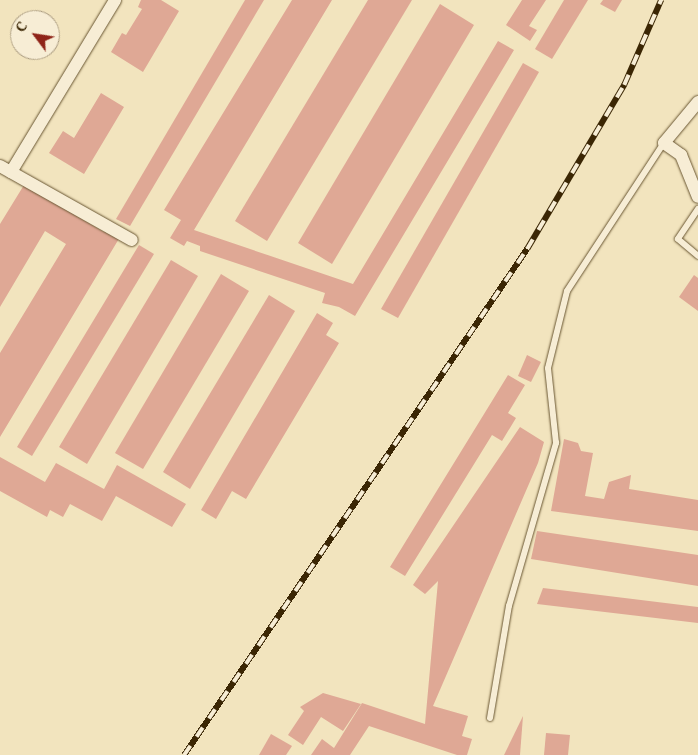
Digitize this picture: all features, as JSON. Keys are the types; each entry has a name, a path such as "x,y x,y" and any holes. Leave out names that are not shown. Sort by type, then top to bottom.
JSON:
{"street":[{"path":"115,0 6,169 132,240"},
{"path":"698,102 664,143 681,155 698,197"}],"lane":[{"path":"490,718 509,606 556,443 548,368 567,291 664,143"},
{"path":"698,209 678,239 698,256"}],"building":[{"path":"141,0 161,0 179,11 143,72 111,52 122,33 126,35 142,9 138,7"},
{"path":"245,0 264,0 130,226 116,219"},
{"path":"292,0 332,0 194,230 353,284 498,41 514,50 355,316 339,307 322,303 325,293 200,251 200,246 187,241 184,246 170,238 181,220 164,210"},
{"path":"368,0 412,0 267,241 235,221"},
{"path":"522,0 546,0 529,26 537,30 530,41 506,25"},
{"path":"564,0 588,0 552,59 535,49"},
{"path":"603,0 622,0 615,12 600,4"},
{"path":"440,4 474,25 332,264 298,243"},
{"path":"523,63 539,72 398,318 381,309"},
{"path":"101,93 124,107 84,174 49,153 63,131 74,138"},
{"path":"24,185 104,232 106,228 120,237 0,437 0,353 66,244 45,231 0,307 0,224"},
{"path":"139,245 154,254 32,456 17,447"},
{"path":"171,260 198,276 87,464 59,447"},
{"path":"221,274 249,291 143,469 115,453"},
{"path":"694,275 698,278 698,311 679,297"},
{"path":"269,295 295,311 190,489 163,472"},
{"path":"317,313 333,323 326,335 339,343 246,499 232,491 216,519 201,510"},
{"path":"527,355 541,362 531,382 518,376"},
{"path":"508,375 525,385 508,413 516,418 502,441 492,435 405,576 390,567"},
{"path":"520,427 544,442 538,463 433,706 468,716 462,736 472,739 467,755 457,755 369,726 350,755 311,755 322,739 334,748 362,703 425,724 438,581 425,594 413,585"},
{"path":"564,439 578,443 581,451 593,453 585,496 604,499 609,482 631,475 629,489 698,500 698,531 551,511"},
{"path":"0,457 45,482 56,463 104,489 117,465 186,504 172,527 116,496 102,521 70,504 63,517 50,510 47,517 0,491"},
{"path":"537,531 698,555 698,586 531,559"},
{"path":"543,588 698,607 698,623 537,604"},
{"path":"323,693 361,704 343,731 321,717 303,745 288,735 304,711 300,707"},
{"path":"523,716 520,755 504,755"},
{"path":"546,733 570,735 568,755 544,755"},
{"path":"271,734 292,746 286,755 259,755"}],"railway":[{"path":"184,755 527,249 624,85 661,0"}]}
